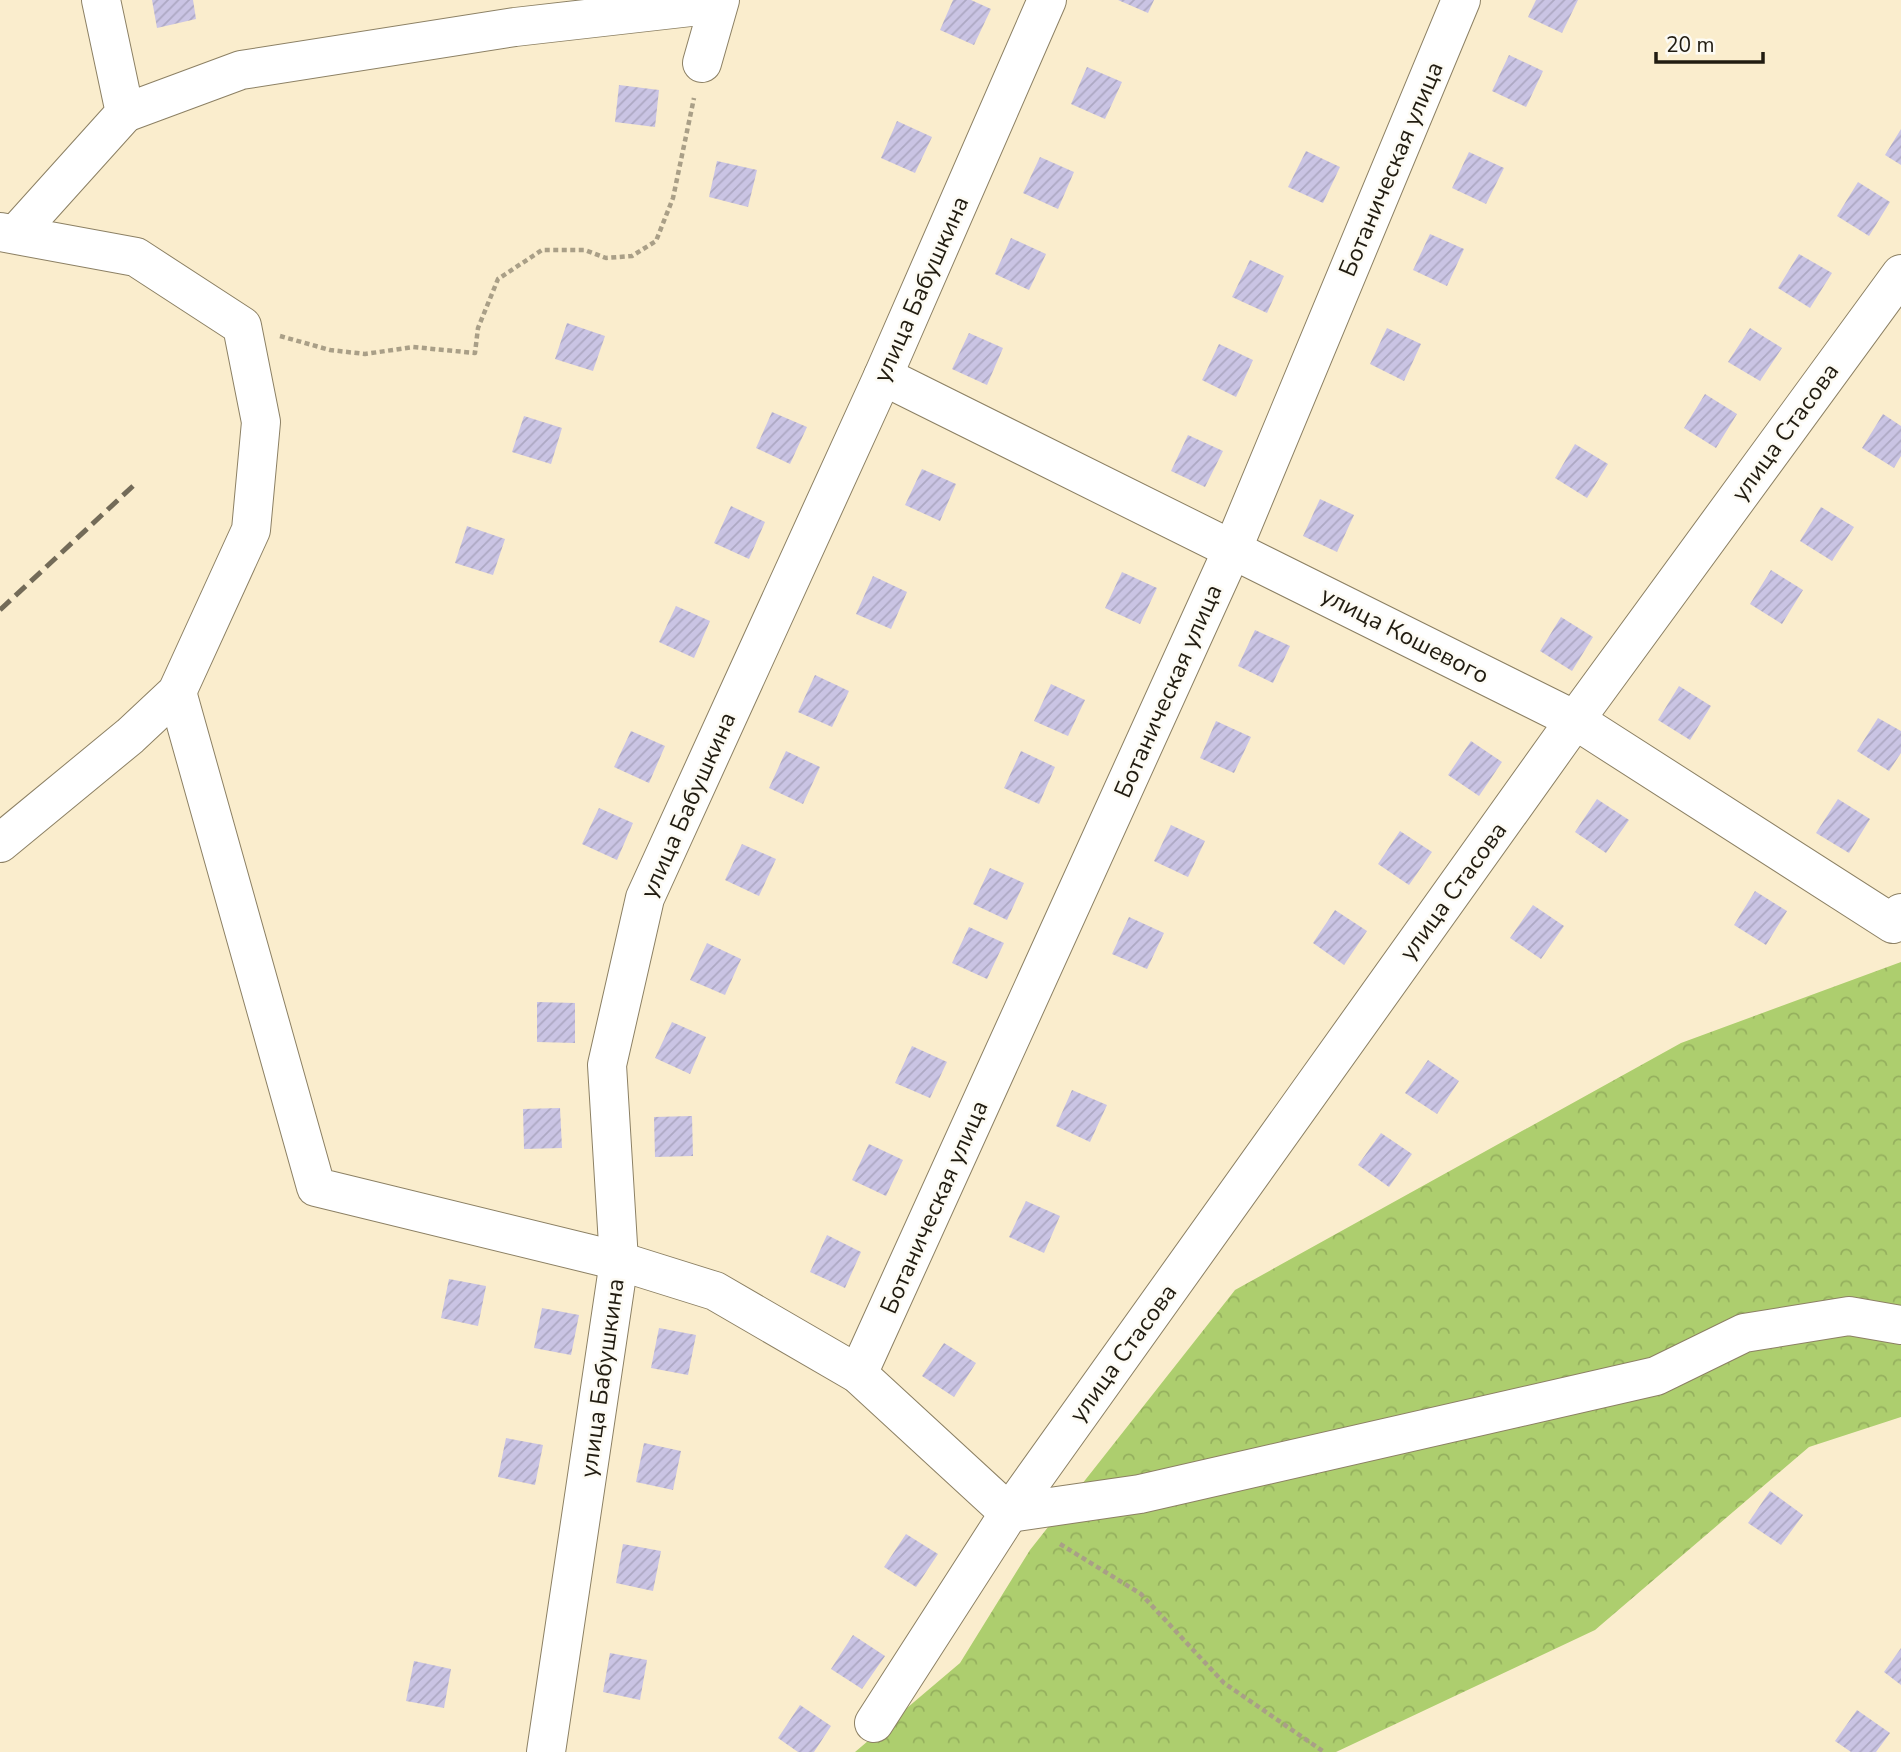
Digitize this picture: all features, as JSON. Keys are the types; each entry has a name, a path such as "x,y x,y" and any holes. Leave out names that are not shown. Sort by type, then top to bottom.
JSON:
{"street":[{"path":"101,0 125,113"},
{"name":"улица Бабушкина","path":"547,1752 619,1261 607,1065 645,898 883,376 1047,0"},
{"name":"Ботаническая улица","path":"858,1374 1233,548 1461,0"},
{"path":"8,233 125,113 241,70 512,13 718,2 702,63"},
{"path":"0,843 130,736 177,692 251,530 261,422 242,326 136,257 8,233"},
{"name":"улица Стасова","path":"874,1723 1009,1513 1575,720 1901,274"},
{"name":"улица Кошевого","path":"883,376 1575,720 1893,924 1901,913"},
{"path":"177,692 316,1187 619,1261 715,1291 858,1374 1009,1513 1140,1494 1656,1376 1744,1333 1849,1316 1901,1325"}],"path":[{"path":"242,326 330,350 365,354 413,348 475,353 478,328 498,279 542,250 586,250 606,258 632,256 656,241 673,198 702,63"},
{"path":"1009,1513 1141,1594 1224,1683 1324,1752"}],"green space":[{"path":"1901,962 1901,1417 1809,1447 1595,1630 1336,1752 855,1752 960,1663 1030,1550 1235,1290 1681,1043"}],"building":[{"path":"152,0 193,0 196,19 157,28"},
{"path":"953,0 971,0 991,9 974,45 940,30"},
{"path":"1118,0 1154,0 1148,13"},
{"path":"1536,0 1578,0 1562,33 1528,17"},
{"path":"1509,55 1543,71 1526,107 1492,91"},
{"path":"1087,67 1122,82 1105,119 1071,104"},
{"path":"619,85 659,90 655,127 615,122"},
{"path":"897,121 932,137 915,173 881,158"},
{"path":"1901,129 1901,165 1885,155"},
{"path":"1306,151 1340,167 1323,203 1288,187"},
{"path":"1469,152 1504,168 1486,204 1452,188"},
{"path":"1040,157 1074,172 1058,209 1023,193"},
{"path":"717,161 757,170 748,207 709,197"},
{"path":"1858,182 1890,202 1869,236 1837,216"},
{"path":"1430,234 1464,249 1447,286 1413,270"},
{"path":"1011,238 1046,254 1029,290 995,274"},
{"path":"1799,254 1832,273 1810,308 1778,288"},
{"path":"1250,260 1284,276 1267,313 1232,297"},
{"path":"567,323 605,336 593,371 555,359"},
{"path":"1387,328 1421,344 1404,381 1370,364"},
{"path":"1750,328 1782,348 1760,381 1728,362"},
{"path":"969,333 1003,348 987,385 952,369"},
{"path":"1219,344 1253,360 1236,397 1202,380"},
{"path":"1705,394 1737,414 1716,448 1684,428"},
{"path":"772,412 807,427 790,464 756,448"},
{"path":"1883,414 1901,426 1901,456 1894,468 1862,448"},
{"path":"524,416 562,428 551,464 512,452"},
{"path":"1188,435 1223,451 1205,487 1171,471"},
{"path":"1575,444 1608,464 1587,498 1555,478"},
{"path":"922,469 956,484 940,521 905,505"},
{"path":"1320,499 1354,515 1337,552 1303,536"},
{"path":"731,506 765,522 749,559 714,543"},
{"path":"1821,507 1854,527 1832,561 1800,541"},
{"path":"467,526 505,539 493,575 455,563"},
{"path":"1771,570 1803,590 1782,624 1750,604"},
{"path":"1122,572 1157,588 1140,624 1105,608"},
{"path":"873,576 907,592 891,629 856,614"},
{"path":"676,606 710,621 694,658 659,642"},
{"path":"1561,617 1593,637 1572,671 1540,651"},
{"path":"1255,630 1290,646 1273,683 1238,666"},
{"path":"815,675 849,691 832,727 798,712"},
{"path":"1051,684 1085,700 1068,736 1034,721"},
{"path":"1679,686 1711,706 1690,740 1658,720"},
{"path":"1878,718 1901,731 1901,753 1889,771 1857,751"},
{"path":"1216,721 1251,737 1234,773 1200,758"},
{"path":"631,731 665,746 649,783 614,767"},
{"path":"1471,741 1502,762 1479,796 1448,775"},
{"path":"786,751 820,767 803,804 769,788"},
{"path":"1021,751 1055,767 1039,804 1004,788"},
{"path":"1597,799 1629,820 1606,853 1575,832"},
{"path":"1838,799 1870,819 1849,853 1816,833"},
{"path":"599,808 633,823 617,860 582,844"},
{"path":"1171,825 1205,841 1188,877 1154,861"},
{"path":"1400,831 1432,852 1409,885 1378,864"},
{"path":"742,844 776,859 759,896 725,880"},
{"path":"990,868 1024,883 1007,920 973,904"},
{"path":"1755,891 1787,911 1766,945 1734,925"},
{"path":"1533,905 1564,926 1541,959 1510,938"},
{"path":"1335,910 1367,931 1344,965 1313,943"},
{"path":"1129,917 1164,933 1147,969 1112,954"},
{"path":"969,927 1004,943 987,979 952,963"},
{"path":"707,943 741,959 725,995 690,980"},
{"path":"537,1002 575,1003 575,1043 537,1042"},
{"path":"672,1022 706,1037 690,1074 655,1058"},
{"path":"912,1046 947,1062 930,1098 895,1083"},
{"path":"1428,1060 1459,1081 1437,1114 1405,1093"},
{"path":"1072,1090 1107,1105 1090,1142 1056,1126"},
{"path":"560,1108 562,1148 524,1149 523,1109"},
{"path":"692,1116 693,1156 655,1157 654,1117"},
{"path":"1381,1133 1412,1154 1389,1187 1358,1165"},
{"path":"869,1144 903,1160 886,1196 852,1180"},
{"path":"1026,1201 1060,1216 1044,1253 1009,1237"},
{"path":"827,1235 861,1252 845,1288 810,1272"},
{"path":"449,1279 486,1286 478,1326 441,1318"},
{"path":"542,1308 579,1315 571,1355 534,1348"},
{"path":"659,1328 696,1335 688,1375 651,1368"},
{"path":"944,1343 976,1363 954,1397 922,1376"},
{"path":"506,1438 543,1445 535,1485 498,1477"},
{"path":"644,1443 681,1451 673,1490 636,1482"},
{"path":"1770,1491 1803,1515 1781,1545 1748,1523"},
{"path":"906,1534 938,1554 916,1587 884,1567"},
{"path":"623,1544 661,1551 653,1591 616,1583"},
{"path":"853,1635 885,1656 862,1689 831,1669"},
{"path":"1901,1648 1901,1685 1884,1672"},
{"path":"610,1653 647,1660 640,1700 603,1692"},
{"path":"414,1661 451,1669 444,1708 406,1701"},
{"path":"800,1705 831,1726 814,1752 798,1752 778,1738"},
{"path":"1857,1710 1890,1733 1876,1752 1851,1752 1835,1741"}],"railway":[{"path":"0,610 133,486"}]}
